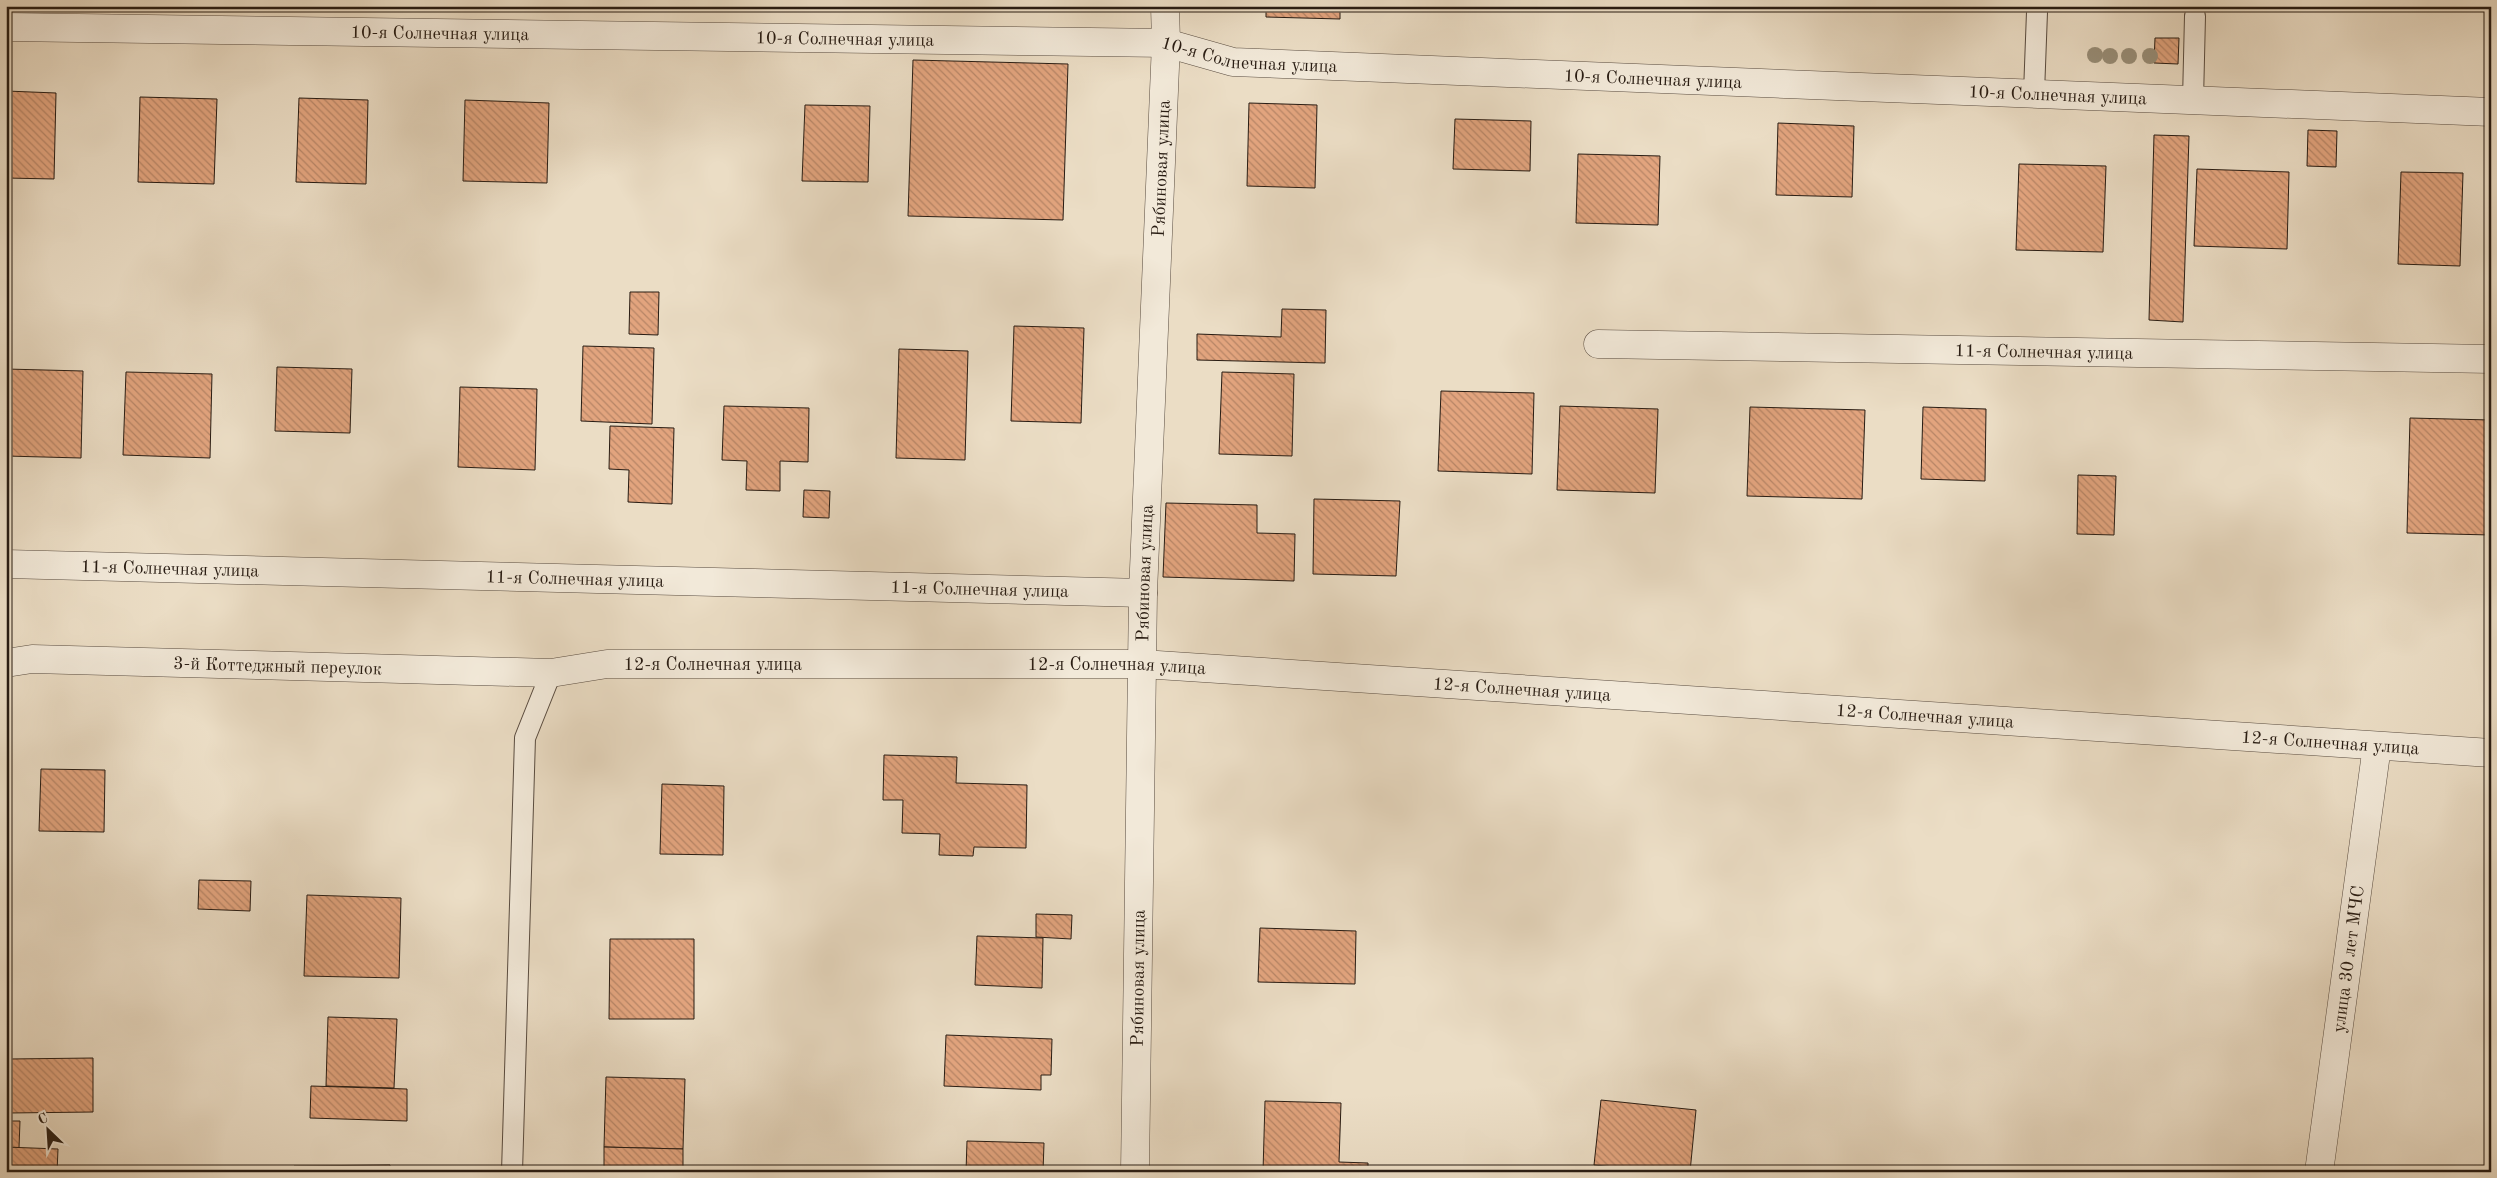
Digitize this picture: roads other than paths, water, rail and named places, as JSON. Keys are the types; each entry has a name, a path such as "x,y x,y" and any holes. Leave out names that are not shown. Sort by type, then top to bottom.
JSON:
{"street":[{"name":"Рябиновая улица","path":"1135,1172 1143,593 1166,43 1165,6"},
{"name":"10-я Солнечная улица","path":"6,27 1166,43 1233,62 2491,112"},
{"name":"11-я Солнечная улица","path":"1598,344 2491,358"},
{"name":"11-я Солнечная улица","path":"6,564 1143,593"},
{"name":"3-й Коттеджный переулок","path":"6,663 32,658 551,673"},
{"name":"12-я Солнечная улица","path":"551,673 607,664 1142,664 2491,753"},
{"name":"улица 30 лет МЧС","path":"2319,1172 2377,746"}],"lane":[{"path":"2034,93 2037,12"},
{"path":"2193,100 2195,16"},
{"path":"512,1172 525,738 551,673"}]}
